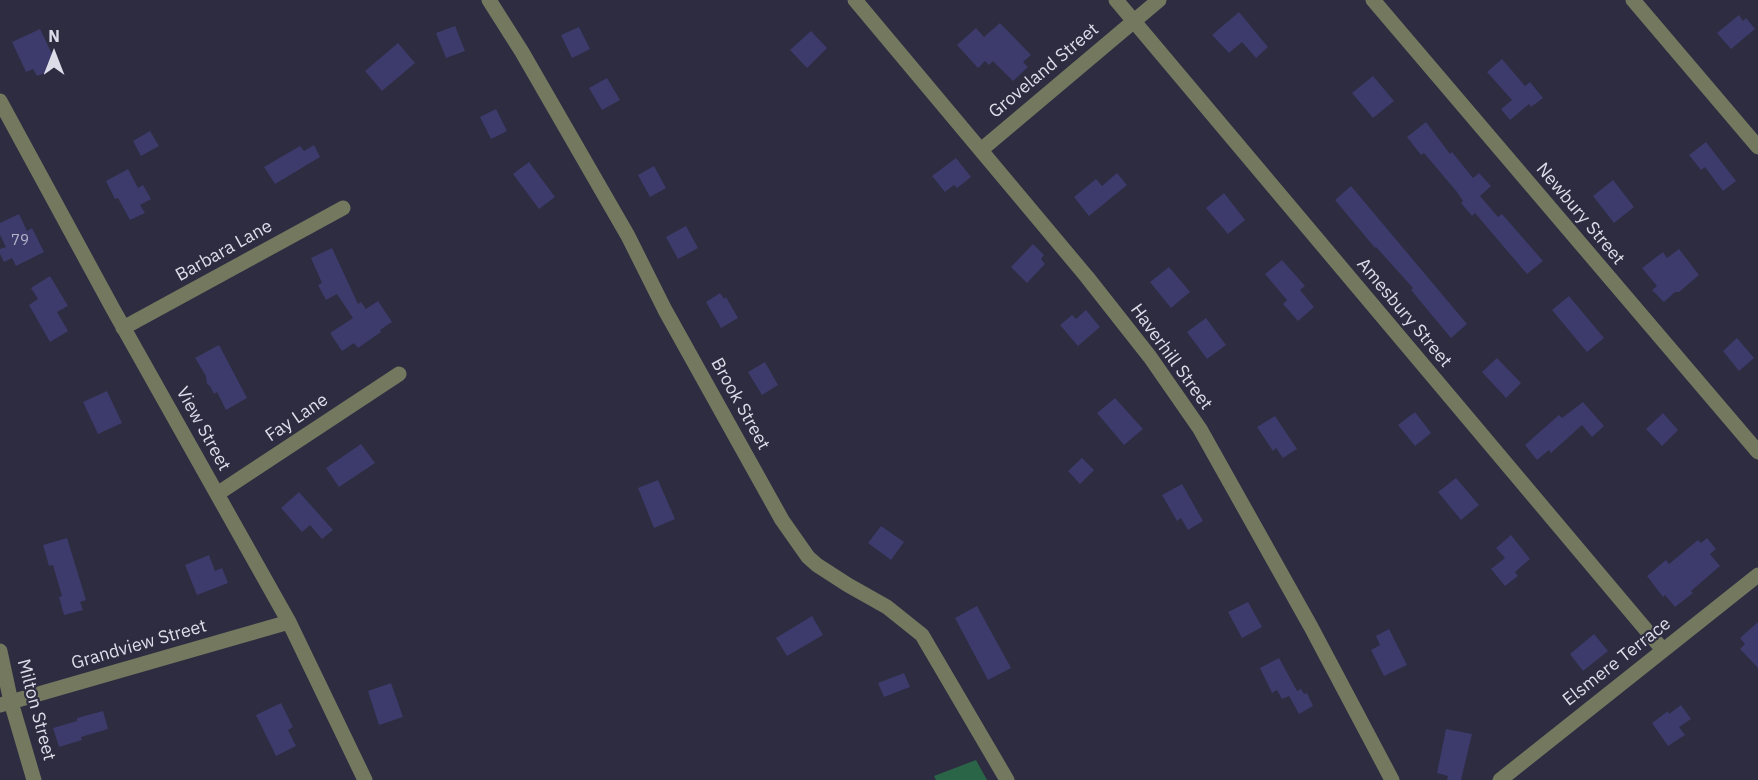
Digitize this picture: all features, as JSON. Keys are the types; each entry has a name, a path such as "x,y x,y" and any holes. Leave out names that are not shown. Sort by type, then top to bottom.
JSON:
{"street":[{"name":"Brook Street","path":"489,0 522,52 628,236 665,310 782,520 808,557 848,585 886,607 922,635 1007,780"},
{"name":"Haverhill Street","path":"855,0 1087,277 1150,357 1200,429 1311,627 1392,780"},
{"name":"Amesbury Street","path":"1116,0 1663,650"},
{"name":"Groveland Street","path":"981,150 1159,0"},
{"name":"Newbury Street","path":"1373,0 1758,452"},
{"path":"1633,0 1758,147"},
{"name":"View Street","path":"0,101 123,328 289,622 365,780"},
{"name":"Barbara Lane","path":"123,328 343,208"},
{"name":"Fay Lane","path":"217,494 399,374"},
{"name":"Elsmere Terrace","path":"1500,780 1758,575"},
{"name":"Grandview Street","path":"5,703 289,622"},
{"name":"Milton Street","path":"0,651 5,703 34,780"}],"green space":[{"path":"976,760 987,780 936,780 934,776"}],"building":[{"path":"1239,12 1268,47 1256,58 1242,42 1229,53 1212,35"},
{"path":"1739,15 1743,21 1746,18 1755,29 1731,49 1717,33"},
{"path":"1000,23 1031,55 1023,62 1028,67 1013,81 993,61 989,65 985,61 978,68 957,45 976,28 984,37"},
{"path":"455,26 465,51 446,58 436,33"},
{"path":"579,27 590,49 572,58 561,35"},
{"path":"40,29 55,60 47,64 50,71 37,76 33,69 26,72 12,42"},
{"path":"811,31 827,48 807,68 790,50"},
{"path":"398,43 415,63 382,91 365,71"},
{"path":"1502,59 1525,86 1530,82 1543,98 1531,107 1529,104 1510,120 1501,109 1512,100 1487,72"},
{"path":"1373,76 1394,101 1373,118 1352,93"},
{"path":"607,78 620,100 602,110 589,88"},
{"path":"496,109 507,131 491,139 480,117"},
{"path":"1426,122 1450,154 1452,152 1473,178 1479,173 1491,186 1480,196 1498,217 1502,214 1543,261 1527,274 1475,213 1472,216 1461,203 1463,201 1457,192 1424,153 1421,155 1407,137"},
{"path":"150,131 159,146 141,156 133,141"},
{"path":"1706,142 1736,181 1723,191 1705,167 1701,170 1689,155"},
{"path":"314,145 320,157 275,184 264,167 300,146 304,151"},
{"path":"956,158 971,177 957,188 954,185 945,192 932,176"},
{"path":"529,162 555,197 539,209 513,174"},
{"path":"654,166 666,188 650,197 638,175"},
{"path":"128,169 138,188 143,185 151,199 140,205 145,213 130,220 106,181"},
{"path":"1117,173 1127,185 1089,216 1074,197 1096,179 1102,186"},
{"path":"1613,180 1634,207 1614,223 1593,196"},
{"path":"1351,186 1467,324 1451,338 1411,290 1413,288 1375,248 1335,200"},
{"path":"1224,193 1245,220 1228,234 1206,208"},
{"path":"19,214 27,231 32,228 44,252 16,266 12,258 4,262 0,254 0,249 6,247 0,235 0,223"},
{"path":"686,226 698,248 678,259 666,237"},
{"path":"1033,244 1044,255 1041,259 1045,264 1027,283 1011,267"},
{"path":"332,248 358,304 361,302 366,309 378,301 392,322 358,348 354,343 342,351 330,333 353,318 337,294 326,300 318,285 322,283 311,258"},
{"path":"1679,249 1699,275 1664,302 1652,290 1657,286 1642,268 1663,252 1667,258"},
{"path":"1282,260 1305,286 1300,290 1314,307 1298,321 1283,304 1287,300 1265,274"},
{"path":"1169,267 1190,292 1171,308 1150,282"},
{"path":"50,276 68,306 57,312 68,331 50,342 29,305 38,299 31,288"},
{"path":"720,293 724,299 726,297 738,318 721,328 706,302"},
{"path":"1569,296 1604,338 1587,352 1552,310"},
{"path":"1086,310 1100,327 1078,346 1060,325 1072,315 1076,319"},
{"path":"1206,318 1226,345 1207,359 1187,332"},
{"path":"1737,338 1754,358 1739,371 1723,351"},
{"path":"219,345 247,398 226,410 217,392 214,394 207,384 206,376 195,358"},
{"path":"1497,358 1521,383 1506,398 1482,372"},
{"path":"765,362 778,385 762,395 748,372"},
{"path":"107,391 122,423 98,434 83,402"},
{"path":"1115,398 1143,429 1124,445 1097,413"},
{"path":"1583,402 1604,426 1592,437 1582,425 1551,453 1549,450 1537,460 1525,445 1559,415 1562,418"},
{"path":"1415,412 1431,433 1415,446 1398,425"},
{"path":"1663,413 1678,430 1662,446 1646,429"},
{"path":"1275,416 1297,449 1283,458 1276,448 1273,451 1257,427"},
{"path":"361,444 375,463 339,487 326,468"},
{"path":"1082,458 1094,470 1080,484 1068,471"},
{"path":"1456,478 1479,505 1461,520 1438,492"},
{"path":"658,480 675,519 654,528 638,488"},
{"path":"1182,484 1203,521 1188,530 1181,518 1177,521 1162,495"},
{"path":"299,492 333,530 322,539 310,525 302,532 281,508"},
{"path":"881,526 904,542 891,560 868,543"},
{"path":"1511,535 1530,559 1515,572 1518,576 1505,586 1491,569 1505,558 1496,548"},
{"path":"67,538 86,600 80,602 83,610 64,615 59,597 62,596 53,565 49,566 43,545"},
{"path":"1707,538 1716,549 1710,554 1720,566 1675,607 1665,595 1663,597 1647,576 1666,560 1669,564 1698,540 1701,543"},
{"path":"209,555 215,571 222,568 228,583 197,595 185,565"},
{"path":"1248,602 1262,627 1242,638 1228,612"},
{"path":"977,606 1011,668 988,680 955,618"},
{"path":"812,616 823,635 787,656 776,638"},
{"path":"1758,622 1758,668 1740,649 1745,644 1740,638"},
{"path":"1389,629 1407,665 1384,676 1371,650 1380,645 1376,636"},
{"path":"1594,634 1608,651 1583,671 1570,654"},
{"path":"1279,658 1297,691 1301,689 1304,694 1307,693 1313,706 1299,714 1289,696 1282,699 1277,690 1272,693 1260,668"},
{"path":"904,673 910,687 884,697 878,683"},
{"path":"391,683 403,717 379,725 368,691"},
{"path":"281,703 293,727 288,730 296,746 276,756 256,715"},
{"path":"1681,705 1691,719 1679,727 1685,735 1668,746 1652,723"},
{"path":"103,711 108,729 81,737 82,740 59,747 53,728"},
{"path":"1446,729 1472,734 1461,780 1447,780 1448,776 1437,773"}]}
